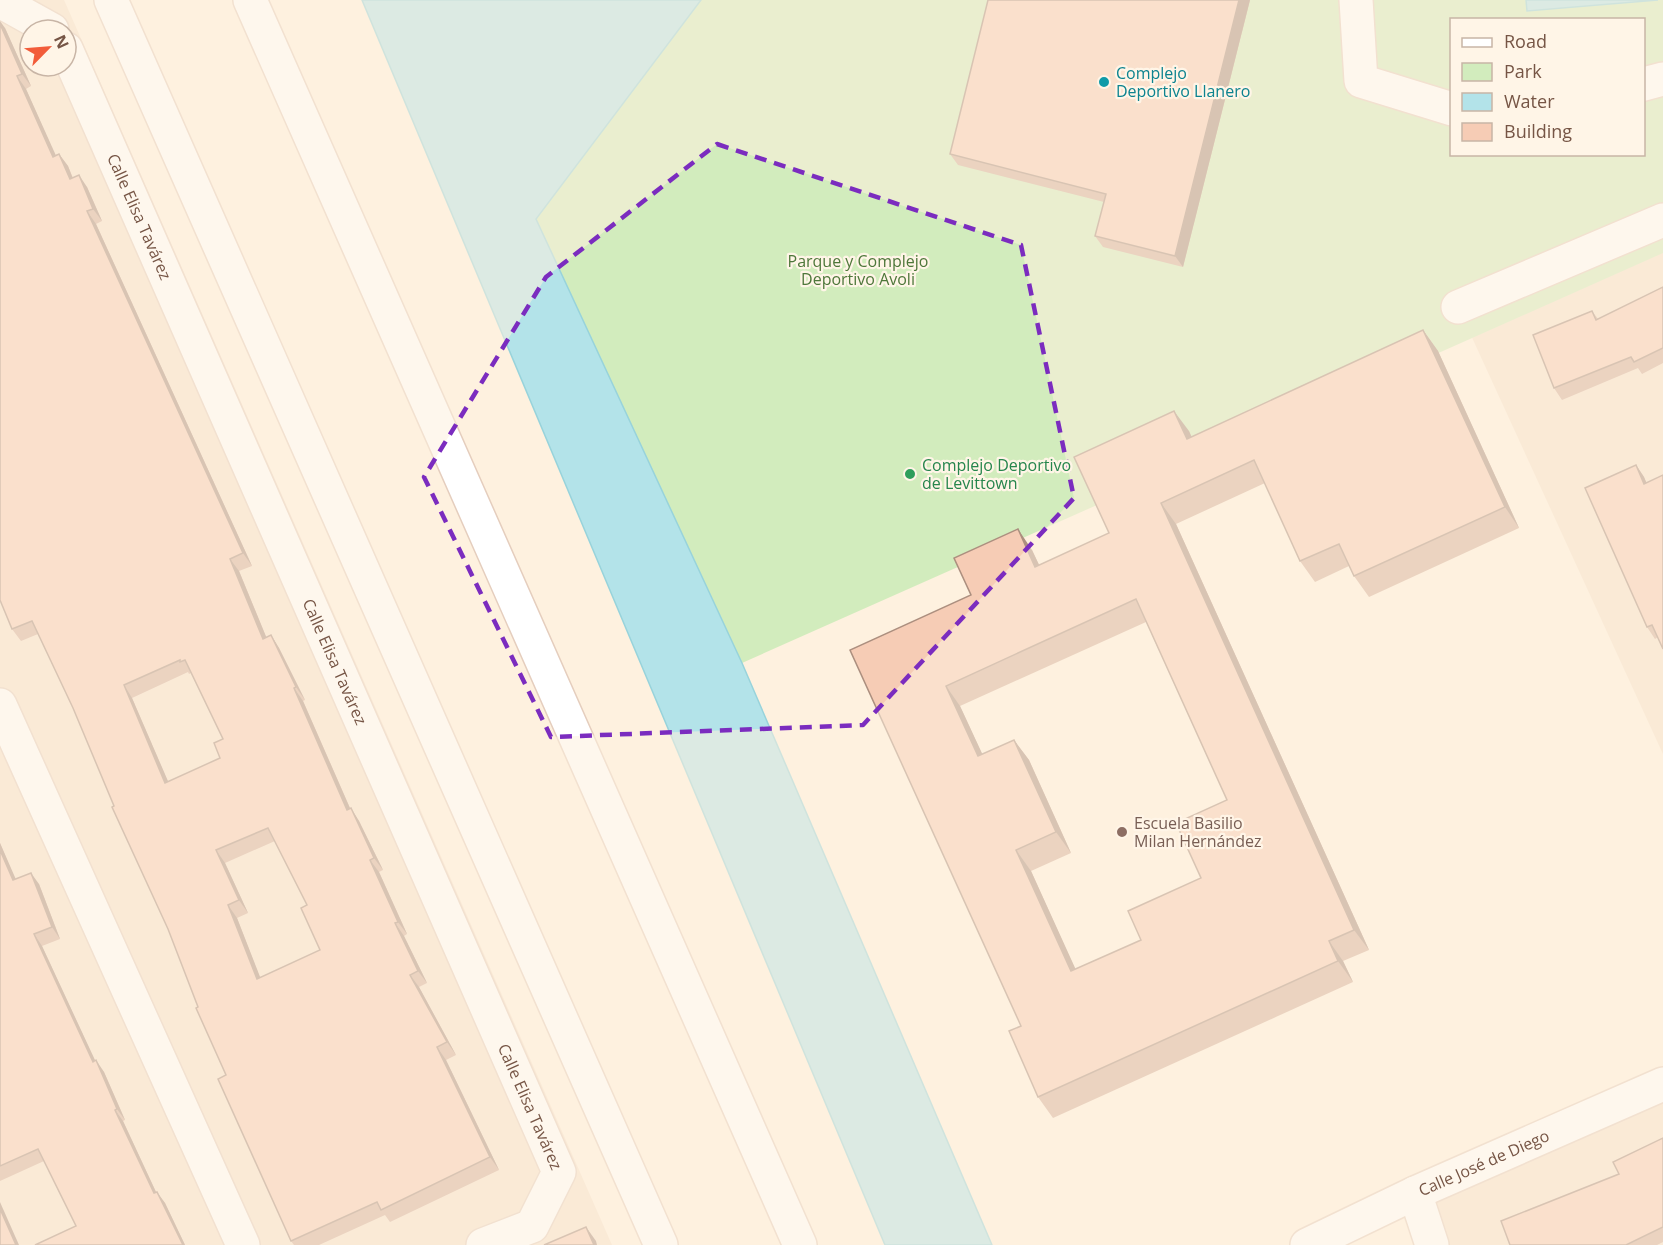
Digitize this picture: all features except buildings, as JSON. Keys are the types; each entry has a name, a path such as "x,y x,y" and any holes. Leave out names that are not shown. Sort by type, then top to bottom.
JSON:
{"street":[{"path":"111,0 661,1245"},
{"path":"250,0 800,1245"},
{"path":"1356,0 1361,81 1450,108"},
{"path":"0,1 30,18"},
{"name":"Calle Elisa Tavárez","path":"78,76 559,1172 532,1226 483,1245"},
{"path":"1645,84 1663,79"},
{"path":"1458,307 1663,220"},
{"path":"0,705 243,1245"},
{"name":"Calle José de Diego","path":"1307,1245 1415,1193 1663,1084"},
{"path":"1415,1193 1432,1245"}],"highlighted area":[{"path":"717,144 1021,245 1074,498 863,725 551,737 424,477 546,277"}],"shaded area":[{"path":"0,0 64,0 72,18 18,18 18,78 78,78 78,32 612,1245 0,1245"},
{"path":"1663,220 1663,754 1458,307"},
{"path":"1663,1084 1663,1245 1432,1245 1415,1193"}],"green space":[{"name":"Complejo Deportivo de Levittown","path":"701,0 1663,0 1663,253 742,663 536,219"}],"water":[{"path":"362,0 701,0 536,219 742,663 992,1245 885,1245"},
{"path":"1526,0 1658,0 1527,11"}],"place":[{"name":"Complejo Deportivo Llanero","path":"1104,82"},
{"name":"Complejo Deportivo de Levittown","path":"910,474"},
{"name":"Escuela Basilio Milan Hernández","path":"1122,832"}],"park label":[{"name":"Parque y Complejo Deportivo Avoli","path":"858,270"}]}
